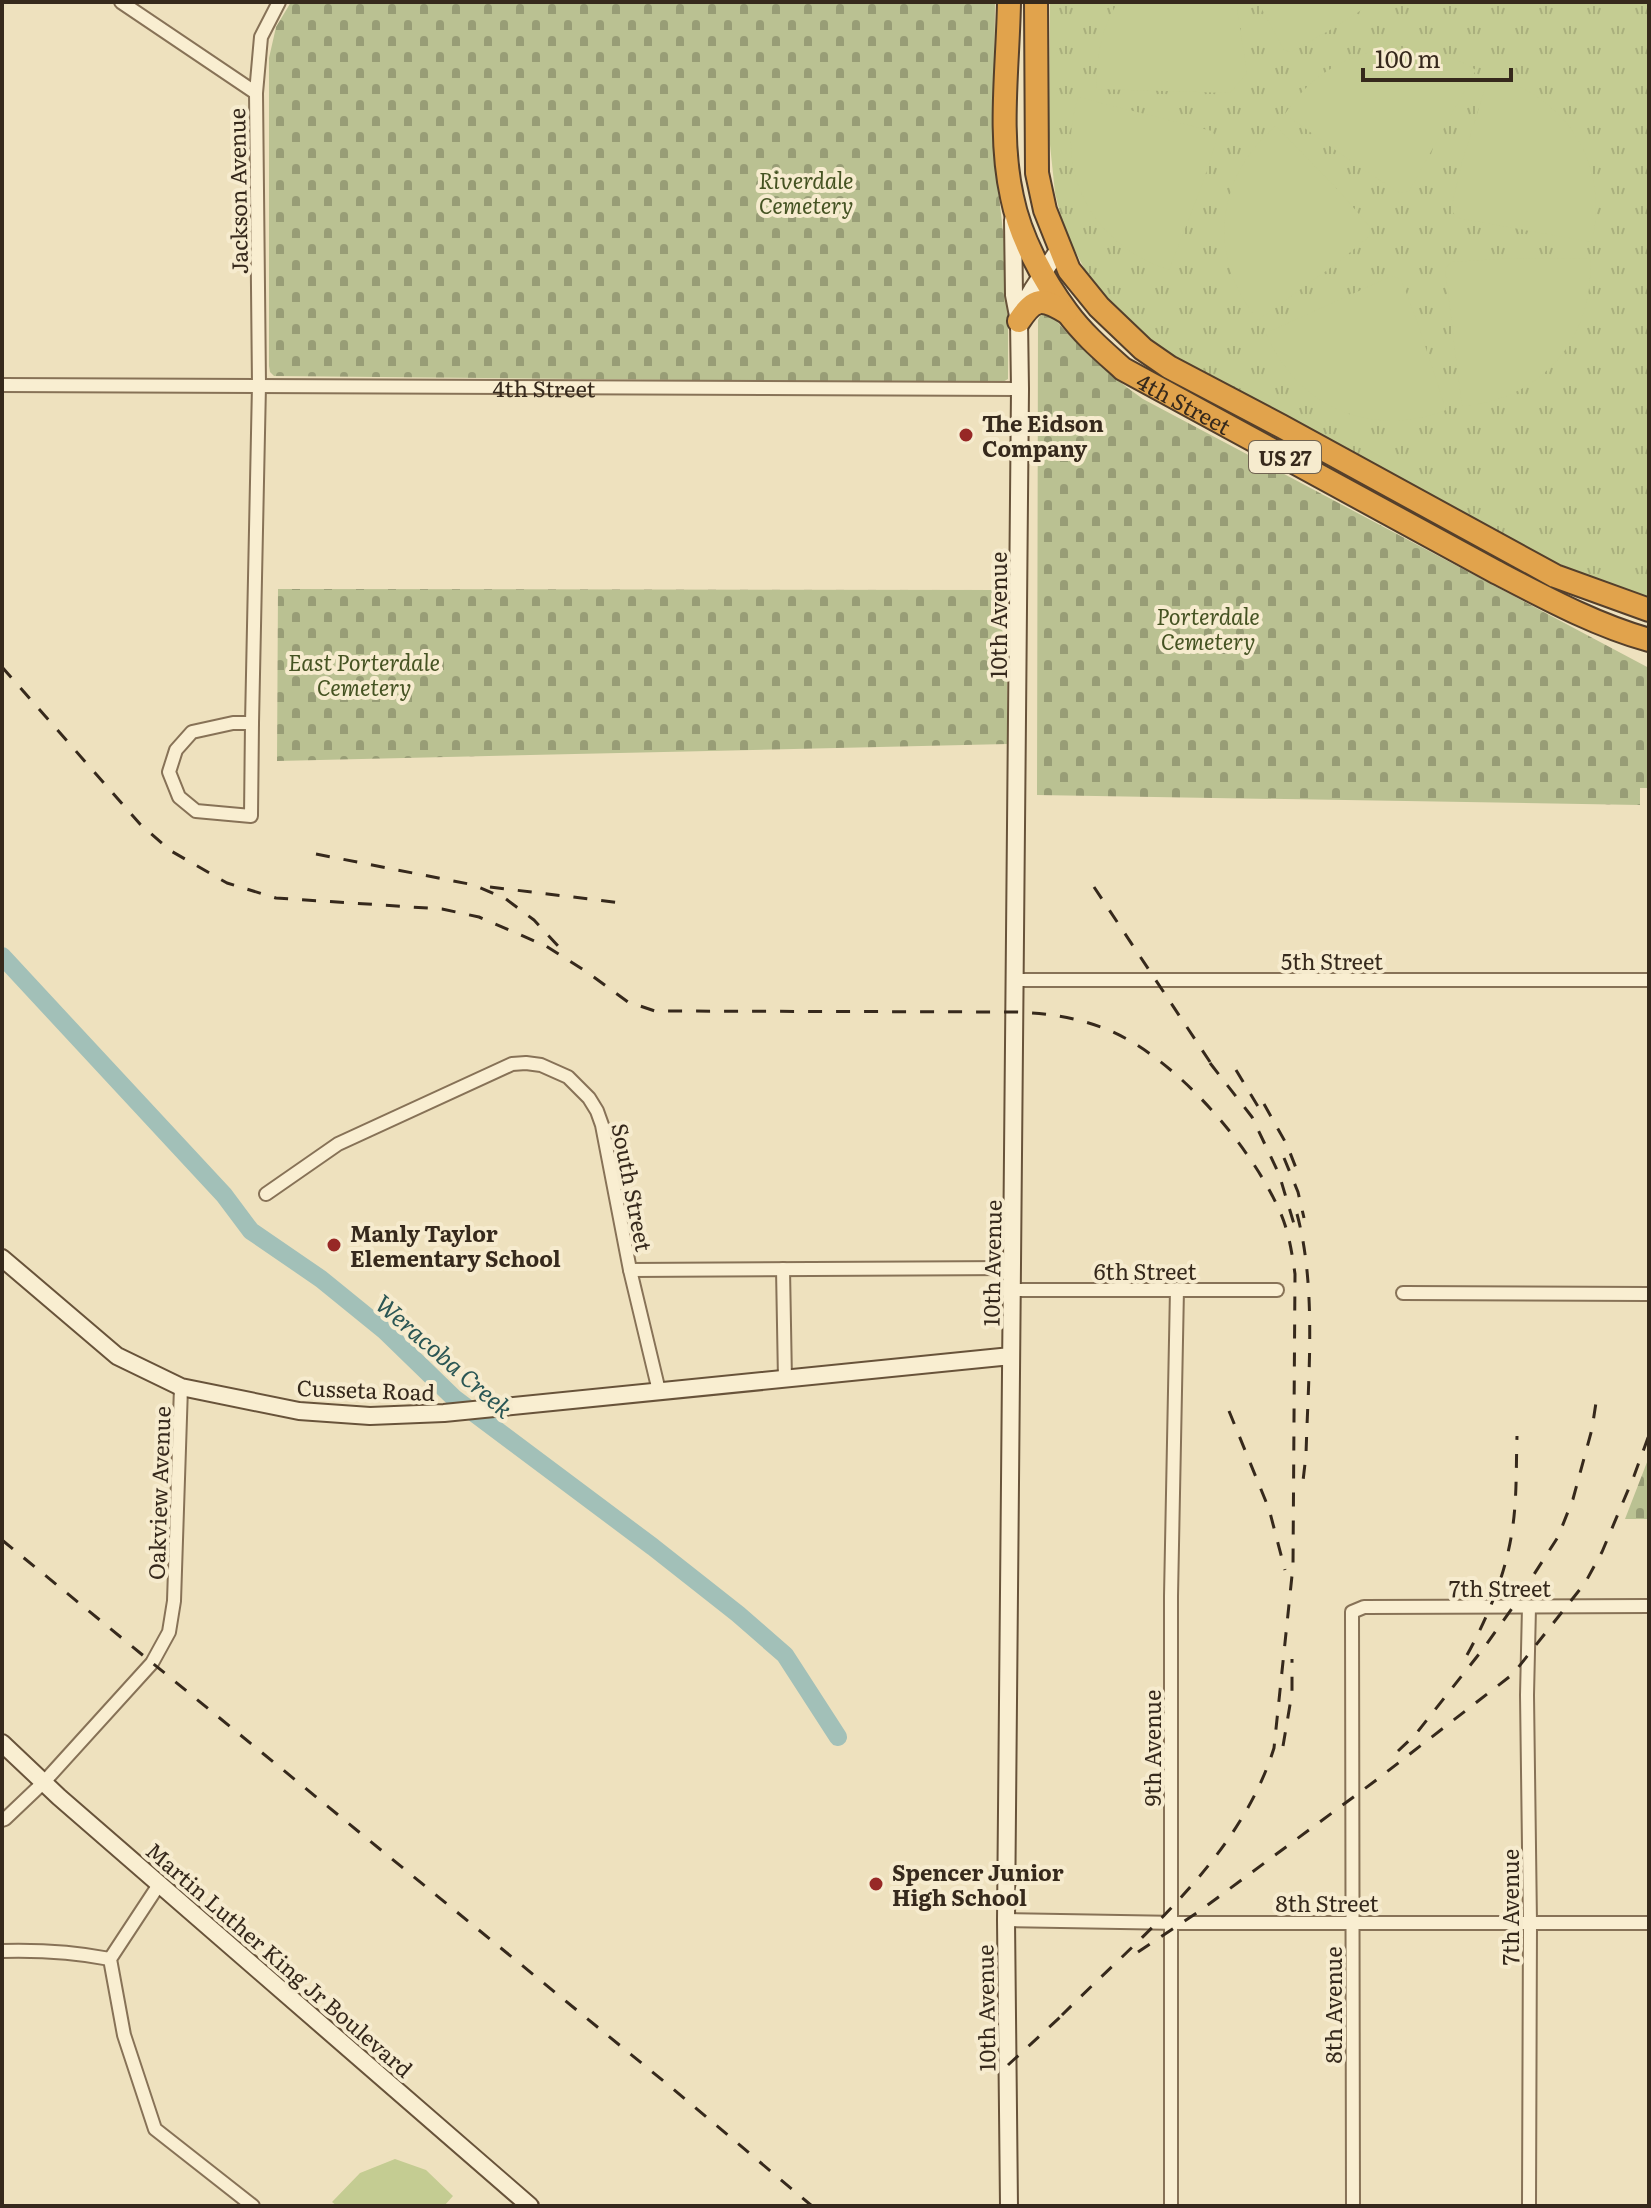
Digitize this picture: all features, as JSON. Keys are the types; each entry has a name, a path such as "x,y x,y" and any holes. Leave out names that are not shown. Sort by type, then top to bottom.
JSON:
{"highway":[{"name":"4th Street","path":"1009,2 1005,139 1012,198 1025,236 1043,273 1067,312 1088,338 1123,369 1552,602 1649,640"},
{"path":"1024,2 1024,57 1037,93"},
{"name":"4th Street","path":"1036,2 1037,173 1045,210 1059,249 1069,270 1099,307 1143,349 1169,367 1555,576 1649,610"},
{"path":"1019,321 1029,306 1040,301 1048,301 1067,312"}],"main road":[{"name":"10th Avenue","path":"1009,2206 1006,1920 1020,389 1012,198"},
{"name":"10th Avenue","path":"1019,321 1023,305 1059,249"},
{"name":"Cusseta Road","path":"2,1258 117,1356 181,1387 299,1411 370,1416 444,1413 1011,1356"},
{"name":"Martin Luther King Jr Boulevard","path":"2,1743 530,2206"}],"street":[{"path":"121,2 256,93"},
{"name":"Jackson Avenue","path":"252,723 233,723 192,732 176,750 169,772 179,797 196,811 251,816 259,385 256,93 261,37 279,2"},
{"name":"4th Street","path":"2,385 1020,389"},
{"name":"5th Street","path":"1016,980 1649,980"},
{"name":"South Street","path":"266,1194 338,1144 512,1064 526,1063 541,1065 568,1077 597,1111 630,1270 1013,1268"},
{"path":"783,1269 785,1380"},
{"path":"630,1270 659,1391"},
{"name":"9th Avenue","path":"1171,2206 1171,1596 1177,1289"},
{"name":"6th Street","path":"1013,1290 1277,1290"},
{"path":"1403,1293 1649,1294"},
{"name":"Oakview Avenue","path":"44,1782 156,1658 169,1632 174,1601 181,1387"},
{"name":"7th Street","path":"1352,1612 1364,1607 1649,1606"},
{"name":"7th Avenue","path":"1529,1607 1529,2206"},
{"name":"8th Avenue","path":"1352,1612 1353,2206"},
{"path":"2,1820 44,1782"},
{"path":"160,1883 110,1959 124,2035 155,2129 253,2206"},
{"name":"8th Street","path":"1006,1920 1649,1923"},
{"path":"2,1951 68,1953 110,1959"}],"green space":[{"name":"Riverdale Cemetery","path":"291,2 995,2 994,133 1008,275 1008,379 1001,383 274,376 269,366 269,58 276,27"},
{"path":"1050,2 1649,2 1649,598 1535,553 1178,359 1125,320 1085,270 1061,217 1055,193 1049,135"},
{"path":"1118,2 1236,2 1247,73 1230,93 1097,89 1101,44 1107,22"},
{"path":"1258,2 1374,2 1291,52 1284,50"},
{"path":"1394,48 1437,53 1476,70 1409,191 1400,193 1285,114 1307,88 1332,68 1361,55"},
{"path":"1489,76 1516,85 1540,99 1560,116 1576,136 1588,160 1594,185 1596,213 1592,242 1463,219 1456,217 1451,209"},
{"path":"1078,97 1212,131 1217,139 1169,270 1142,259 1119,243 1100,224 1086,203 1076,179 1071,153 1072,125"},
{"path":"1276,126 1370,227 1369,237 1258,320 1242,296 1231,271 1225,245 1225,219 1240,169 1256,146"},
{"path":"1590,258 1589,287 1583,314 1573,338 1558,360 1539,378 1516,392 1462,406 1445,269 1451,262"},
{"path":"1392,276 1401,279 1446,410 1391,421 1364,418 1317,398 1296,380 1279,359 1266,333"},
{"name":"Porterdale Cemetery","path":"1046,313 1096,362 1143,399 1649,668 1649,788 1640,788 1640,805 1037,795 1038,320"},
{"name":"East Porterdale Cemetery","path":"278,589 1007,590 1007,744 277,761"},
{"path":"1649,1457 1649,1519 1625,1519"},
{"path":"395,2159 426,2170 453,2196 444,2206 337,2206 332,2202 360,2173"}],"waterway":[{"name":"Weracoba Creek","path":"2,956 224,1195 251,1231 321,1279 385,1331 454,1398 738,1614 785,1655 838,1737"}],"railway":[{"path":"2,667 140,824 171,851 227,883 276,898 442,909 479,917 546,946 628,1002 655,1011 1015,1012 1072,1019 1106,1029 1158,1060 1184,1081 1231,1133 1251,1160 1281,1214 1295,1274 1293,1566 1274,1748 1258,1788 1213,1860 1155,1925 1062,2015"},
{"path":"316,854 474,885 506,899 534,920 560,948"},
{"path":"490,887 622,903"},
{"path":"1094,887 1216,1071"},
{"path":"1210,1063 1252,1117 1279,1174 1294,1224"},
{"path":"1236,1070 1265,1118"},
{"path":"1264,1104 1296,1168"},
{"path":"1284,1158 1298,1192 1304,1218"},
{"path":"1297,1214 1307,1272 1310,1333 1303,1481"},
{"path":"1398,1751 1415,1735 1483,1649 1558,1537 1573,1499 1592,1429 1597,1396"},
{"path":"1229,1411 1269,1509 1285,1570"},
{"path":"1138,1952 1201,1910 1513,1674 1585,1583 1602,1552 1649,1435"},
{"path":"1467,1655 1490,1608 1510,1542 1516,1492 1517,1436"},
{"path":"2,1540 812,2206"},
{"path":"1283,1746 1292,1693 1292,1659"},
{"path":"1008,2065 1070,2008"}],"place":[{"name":"The Eidson Company","path":"966,435"},
{"name":"Manly Taylor Elementary School","path":"334,1245"},
{"name":"Spencer Junior High School","path":"876,1884"}]}
